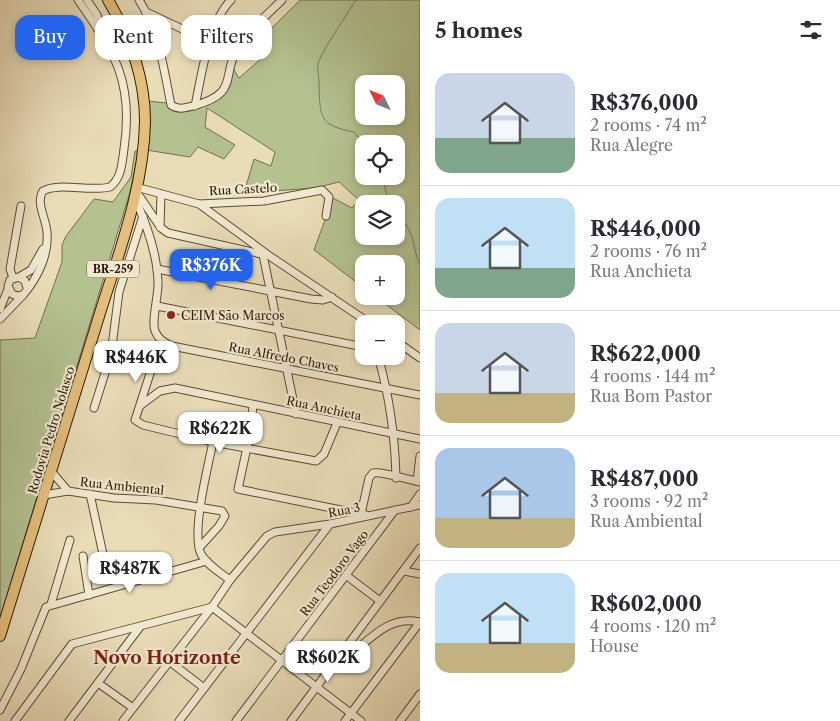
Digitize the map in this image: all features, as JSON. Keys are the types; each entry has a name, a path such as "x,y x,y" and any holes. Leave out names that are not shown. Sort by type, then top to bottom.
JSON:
{"highway":[{"name":"Rodovia Pedro Nolasco","path":"0,636 70,416 136,191 143,149 143,97 132,49 108,0"}],"street":[{"path":"78,0 95,25"},
{"path":"87,0 97,15"},
{"path":"139,0 146,12 160,50 171,105 179,109 195,106 216,98 225,89 241,43 282,0"},
{"path":"224,4 231,0"},
{"path":"146,12 181,28"},
{"path":"0,319 25,292 43,261 47,242 46,226 40,200 43,191 52,187 102,189 113,185 120,174 128,120 128,107 121,76 114,60"},
{"path":"195,106 206,60"},
{"name":"Rua Castelo","path":"136,191 161,194 199,204 264,201 322,190 330,197 326,216"},
{"path":"136,191 157,269 159,289 157,306 355,346"},
{"path":"136,191 160,227 173,235 271,257"},
{"path":"160,227 161,194"},
{"path":"199,204 271,257 358,315"},
{"path":"21,206 10,269 16,278 25,281 25,292"},
{"path":"94,408 111,354 120,292 143,216"},
{"path":"0,309 9,283 31,270 47,242"},
{"path":"263,255 296,414"},
{"path":"157,269 318,300 332,297"},
{"path":"8,289 14,296 25,292"},
{"name":"Rua Alfredo Chaves","path":"157,306 154,326 160,339 172,346 420,395"},
{"path":"405,347 420,358"},
{"path":"157,352 135,420 148,427 247,449 316,461 324,454 337,423"},
{"path":"380,365 395,433 396,478"},
{"name":"Rua Anchieta","path":"141,405 160,391 169,388 337,423 420,438"},
{"path":"253,405 247,449 238,489 372,516"},
{"path":"122,721 212,607 230,580 207,561 199,548 200,507 213,442"},
{"path":"361,514 369,478 376,472 418,482 420,456"},
{"name":"Rua Ambiental","path":"51,471 68,491 220,510 225,516 220,526 199,548"},
{"path":"44,494 68,491"},
{"path":"90,494 106,568 112,575 128,584"},
{"path":"411,507 420,494"},
{"name":"Rua 3","path":"230,580 271,534 372,516 420,505"},
{"name":"Rua Teodoro Vago","path":"236,721 395,510"},
{"path":"179,721 330,524"},
{"path":"51,604 70,540"},
{"path":"291,721 420,548"},
{"path":"83,556 89,595"},
{"path":"0,710 27,656 44,609 51,604 207,561"},
{"path":"404,570 420,574"},
{"path":"347,576 380,601"},
{"path":"212,607 361,721"},
{"path":"15,721 70,646 212,607"},
{"path":"330,669 345,660 376,633 390,624 403,619 420,622 345,721"},
{"path":"69,721 140,626"},
{"path":"168,661 204,688"},
{"path":"98,683 132,708"},
{"path":"400,721 420,694"}],"green space":[{"path":"300,0 420,0 420,330 405,319 405,315 400,315 387,305 405,305 405,255 355,255 355,281 314,250 333,198 352,208 355,205 355,245 405,245 405,195 355,196 339,182 315,188 244,193 254,159 271,166 275,152 207,108 205,127 235,145 224,159 198,147 190,157 146,150 148,101 184,105 216,99 231,65 239,78 260,60 272,60 272,28"},
{"path":"135,151 139,151 130,192 0,618 0,340 35,338 62,262 62,245 66,236 94,199 113,202 131,177"}],"waterway":[{"path":"356,0 320,58 318,69 320,104 324,118 328,123 354,132 356,135"},
{"path":"384,185 387,195"},
{"path":"405,223 411,233 420,265"}],"place":[{"name":"CEIM São Marcos","path":"171,315"}],"district":[{"name":"Novo Horizonte","path":"167,658"}]}
